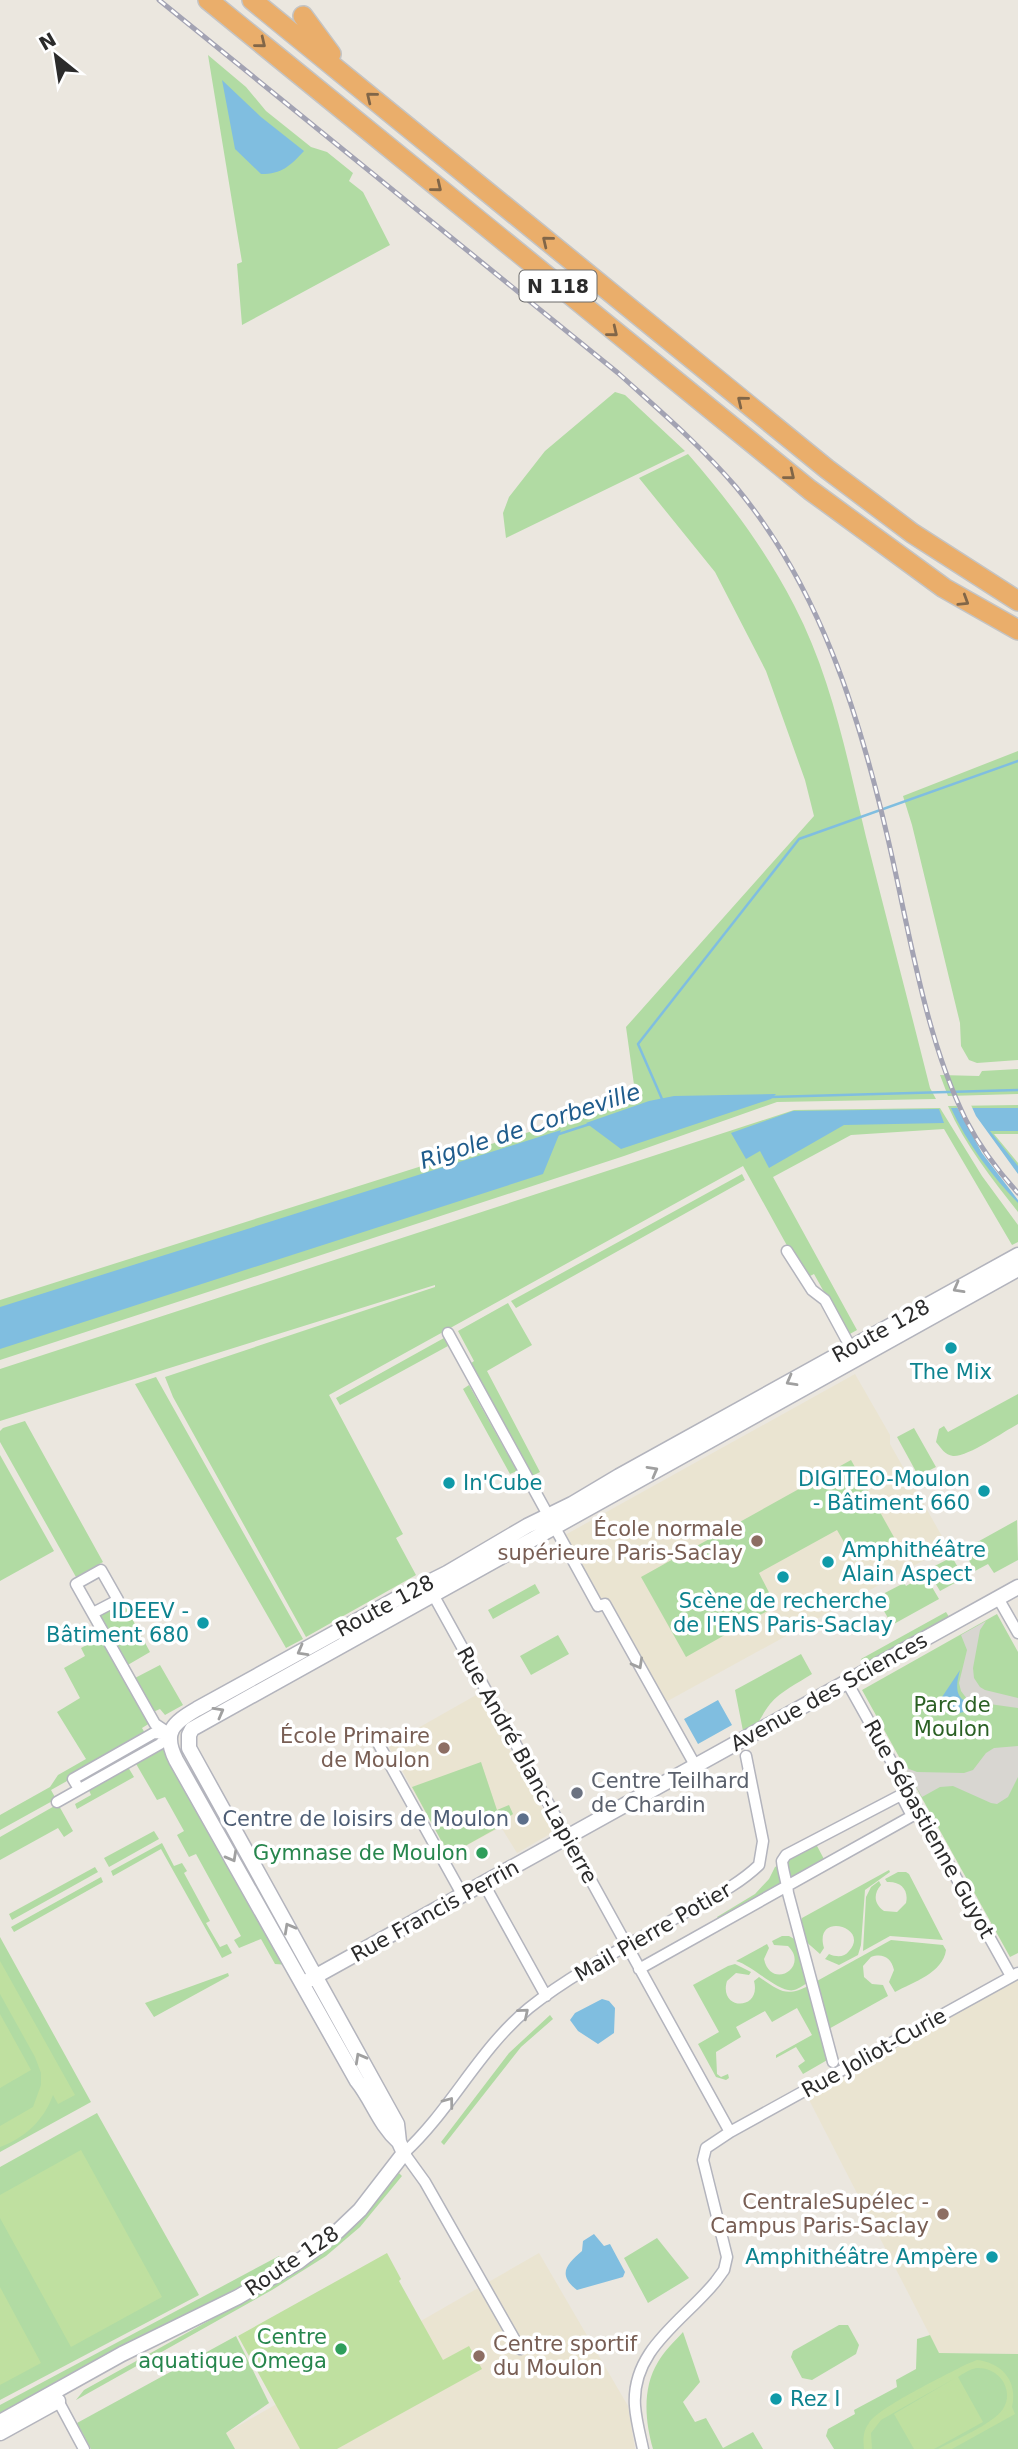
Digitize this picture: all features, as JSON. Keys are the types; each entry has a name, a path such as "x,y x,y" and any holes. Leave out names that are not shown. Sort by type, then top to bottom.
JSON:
{"highway":[{"name":"N 118","path":"208,0 810,490 944,588 1018,630"},
{"name":"N 118","path":"252,0 827,469 912,533 1016,600"},
{"path":"303,16 334,58 335,67"}],"main road":[{"name":"Route 128","path":"310,1980 189,1748 192,1729 430,1589 1018,1255"},
{"name":"Route 128","path":"551,1521 1018,1269"},
{"name":"Avenue des Sciences","path":"567,1838 1018,1587"},
{"name":"Route 128","path":"0,2433 134,2347 219,2307 324,2244 360,2210 402,2147 397,2124 176,1760 169,1741 174,1725 197,1709 430,1589"},
{"name":"Rue Francis Perrin","path":"310,1980 567,1838"},
{"name":"Route 128","path":"0,2422 56,2397"}],"street":[{"path":"787,1251 812,1290 825,1300 851,1348"},
{"path":"448,1333 598,1606 605,1604 695,1765"},
{"name":"Rue André Blanc-Lapierre","path":"430,1589 730,2132"},
{"path":"998,1598 1018,1633"},
{"path":"93,1613 155,1724 170,1734"},
{"name":"Rue Sébastienne Guyot","path":"847,1682 1015,1974"},
{"path":"79,1789 73,1779 154,1733 170,1734"},
{"path":"57,1802 160,1744 170,1734"},
{"path":"378,1743 463,1896"},
{"path":"124,1750 130,1761"},
{"name":"Mail Pierre Potier","path":"402,2147 426,2131 503,2032 546,1996 732,1886 759,1865 763,1841 746,1756"},
{"name":"Mail Pierre Potier","path":"639,1969 786,1883 912,1816 901,1795 786,1855 782,1866 786,1883"},
{"path":"786,1883 833,2062"},
{"path":"484,1884 546,1996"},
{"name":"Rue Joliot-Curie","path":"643,2449 635,2406 639,2370 647,2354 705,2294 724,2270 727,2250 703,2160 710,2144 1015,1974"},
{"path":"402,2147 425,2182 520,2350"},
{"path":"56,2397 85,2449"}],"shaded area":[{"name":"École normale supérieure Paris-Saclay","path":"855,1374 890,1435 890,1444 948,1547 664,1703 610,1600 604,1603 565,1535"},
{"path":"986,1621 980,1630 973,1668 974,1678 985,1690 1018,1698 1018,1708 975,1702 967,1699 961,1691 959,1683 967,1650 961,1635"},
{"path":"478,1694 555,1831 517,1853 501,1827 449,1855 388,1745"},
{"path":"1018,1746 1018,1777 1008,1797 997,1804 953,1786 940,1787 922,1797 903,1764 917,1772 964,1773 973,1770 986,1753 994,1748"},
{"name":"CentraleSupélec - Campus Paris-Saclay","path":"1018,1973 1018,2354 939,2353 805,2092"},
{"name":"Centre sportif du Moulon","path":"539,2253 628,2406 635,2449 235,2449 226,2433"}],"green space":[{"path":"208,55 246,87 266,111 311,147 327,152 353,173 349,181 363,192 390,245 242,325 237,264 242,262"},
{"path":"615,392 625,395 685,451 506,538 503,513 509,497 545,451"},
{"path":"688,454 759,545 794,605 819,661 845,748 930,1088 936,1099 777,1102 624,1156 0,1360 0,1300 548,1126 563,1116 572,1119 636,1099 626,1027 814,816 805,780 766,671 715,572 639,478"},
{"path":"1018,751 1018,1060 977,1063 969,1060 961,1046 960,1023 903,796"},
{"path":"1018,1069 1018,1094 948,1096 940,1075 979,1076 982,1071"},
{"path":"1018,1105 1018,1134 994,1134 1018,1163 1018,1212 971,1148 948,1106"},
{"path":"940,1108 982,1176 1018,1225 1018,1242 1012,1245 944,1129 851,1135 773,1177 857,1330 848,1335 814,1274 808,1277 793,1250 790,1251 743,1166 329,1395 403,1534 396,1538 416,1575 306,1637 173,1397 165,1377 435,1285 0,1421 0,1369 794,1110"},
{"path":"742,1174 745,1180 516,1308 511,1301"},
{"path":"508,1303 532,1345 487,1371 540,1472 532,1476 470,1364 474,1361 458,1331"},
{"path":"444,1338 448,1346 340,1405 336,1398"},
{"path":"156,1377 303,1639 286,1648 135,1384"},
{"path":"469,1385 517,1471 510,1474 463,1389"},
{"path":"1018,1394 1018,1424 986,1443 967,1453 953,1456 945,1453 936,1442 939,1429 944,1426 948,1432"},
{"path":"25,1421 103,1562 76,1577 0,1442 0,1431 3,1428"},
{"path":"914,1428 936,1467 926,1472 932,1485 925,1488 897,1437"},
{"path":"0,1455 54,1551 0,1581"},
{"path":"851,1460 895,1539 855,1561 837,1530 759,1573 776,1606 686,1657 641,1577"},
{"path":"1017,1520 1018,1560 994,1573 988,1564 975,1571 963,1550"},
{"path":"952,1557 964,1578 940,1591 931,1568"},
{"path":"925,1575 939,1599 892,1625 880,1604 883,1602 879,1596 904,1583 906,1586"},
{"path":"535,1584 540,1593 493,1619 488,1610"},
{"path":"122,1600 150,1652 126,1666 98,1615"},
{"path":"946,1612 951,1620 866,1667 861,1659"},
{"name":"Parc de Moulon","path":"997,1614 1018,1652 1018,1953 1010,1957 862,1690"},
{"path":"558,1635 569,1654 531,1675 520,1656"},
{"path":"102,1637 150,1723 142,1728 146,1735 67,1779 51,1790 56,1799 0,1830 0,1815 50,1787 58,1775 86,1759 57,1712 80,1698 64,1668 85,1656 81,1648"},
{"path":"801,1654 812,1674 774,1699 754,1729 746,1735 735,1690"},
{"path":"160,1665 183,1705 165,1715 160,1709 153,1712 135,1678"},
{"path":"164,1746 289,1965 275,1964 261,1939 239,1948 234,1940 241,1936 196,1854 189,1857 177,1835 184,1831 165,1797 157,1800 135,1762"},
{"path":"481,1762 497,1810 509,1805 513,1814 500,1824 501,1826 449,1855 412,1787"},
{"path":"128,1767 134,1777 77,1809 75,1804 91,1795 88,1788"},
{"path":"58,1804 73,1831 64,1837 58,1828 0,1860 0,1837"},
{"path":"154,1831 159,1839 109,1867 104,1858"},
{"path":"162,1843 174,1866 182,1863 187,1871 184,1873 210,1921 206,1923 220,1947 227,1944 232,1953 222,1958 161,1849 113,1876 111,1871"},
{"path":"816,1844 825,1861 719,1920 717,1917 755,1894 769,1879 775,1867"},
{"path":"95,1867 98,1872 12,1920 9,1914"},
{"path":"889,1870 890,1872 865,1890 858,1955 839,1965 825,1959 829,1954 845,1955 854,1942 853,1935 841,1927 826,1929 823,1937 824,1948 820,1954 807,1943 801,1930 802,1918"},
{"path":"898,1872 909,1874 943,1940 890,1936 863,1951 866,1897 871,1887 879,1881 881,1885 876,1899 884,1911 897,1912 906,1903 903,1887 885,1879"},
{"path":"101,1877 103,1882 14,1932 11,1927"},
{"path":"782,1936 796,1940 810,1981 794,1990 781,1988 736,1961 767,1944 769,1948 764,1959 768,1968 774,1973 787,1972 795,1961 794,1954 788,1946 774,1945 772,1941"},
{"path":"0,1937 91,2102 0,2152"},
{"path":"891,1940 943,1945 946,1950 944,1958 933,1971 895,1992 889,1982 894,1970 891,1962 882,1956 871,1957 863,1966 864,1977 872,1984 883,1985 888,1996 825,2031 817,1981"},
{"path":"0,1961 75,2095 58,2104 53,2095 32,2127 18,2139 0,2147 0,2126 33,2107 41,2085 41,2073 0,1994"},
{"path":"735,1964 751,1972 749,1975 736,1973 727,1981 726,1991 729,1998 740,2004 752,1998 755,1991 754,1981 759,1977 772,1986 789,1992 810,1985 829,2059 803,2074 798,2066 805,2061 796,2047 776,2058 776,2055 812,2035 797,2008 772,2022 765,2011 736,2027 741,2037 716,2052 717,2074 721,2077 728,2074 729,2078 726,2080 716,2077 698,2044 719,2032 693,1985"},
{"path":"228,1973 229,1976 154,2017 145,2003"},
{"path":"0,2014 31,2070 0,2088"},
{"path":"550,2015 553,2019 521,2047 444,2145 441,2142 509,2053"},
{"path":"97,2113 199,2295 0,2400 0,2167"},
{"path":"81,2150 162,2297 71,2347 0,2218 0,2195"},
{"path":"399,2173 402,2176 360,2227 326,2256 272,2290 76,2400 84,2390 293,2274 350,2228"},
{"path":"657,2238 689,2278 648,2303 624,2258"},
{"name":"Centre aquatique Omega","path":"387,2253 401,2279 399,2281 443,2360 469,2346 482,2369 337,2449 300,2449 238,2336"},
{"path":"279,2256 284,2263 0,2415 0,2405"},
{"path":"0,2287 41,2363 0,2385"},
{"path":"839,2325 848,2325 859,2345 856,2354 812,2380 802,2378 791,2357 793,2351"},
{"path":"683,2332 700,2382 683,2402 695,2422 706,2418 723,2448 753,2432 763,2449 653,2449 646,2405 649,2383 660,2358"},
{"path":"930,2335 939,2353 1018,2354 1018,2449 834,2449 826,2436 828,2429 855,2414 854,2410 897,2387 896,2380 916,2369 917,2339"},
{"path":"236,2336 269,2403 226,2433 235,2449 91,2449 77,2423"},
{"path":"977,2360 994,2365 1006,2375 1013,2389 1012,2407 1015,2414 952,2449 938,2449 983,2426 1003,2409 1007,2394 1003,2381 992,2371 977,2368 958,2377 983,2422 934,2449 914,2449 894,2414 957,2377 881,2420 871,2433 872,2449 864,2449 866,2429 875,2416 914,2392"}],"water":[{"path":"222,80 261,117 304,151 290,165 275,173 261,174 235,149"},
{"path":"776,1094 771,1099 621,1149 586,1123 649,1101 674,1096"},
{"path":"951,1108 1018,1108 1018,1131 990,1131 1018,1166 1018,1203 980,1158"},
{"path":"939,1109 944,1123 844,1125 769,1168 760,1151 746,1159 731,1133 793,1111"},
{"path":"561,1130 543,1174 0,1349 0,1307"},
{"path":"960,1670 957,1687 961,1698 988,1706 955,1714 944,1709 942,1697"},
{"path":"718,1700 732,1725 698,1744 684,1719"},
{"path":"602,1999 609,2001 615,2008 614,2033 598,2044 578,2031 570,2020 575,2013"},
{"path":"594,2234 604,2246 610,2244 625,2272 623,2277 577,2290 567,2279 566,2269 582,2251 583,2241"}],"pier":[{"path":"956,1105 971,1105 1018,1174 1018,1200 982,1153"}],"waterway":[{"name":"Rigole de Corbeville","path":"662,1099 638,1044 799,839 1018,761"},
{"path":"771,1097 1018,1090"},
{"name":"Rigole de Corbeville","path":"556,1135 590,1124"}],"railway":[{"path":"159,0 618,373 708,457 736,487 765,526 791,567 813,610 849,699 877,792 939,1054 977,1140 1018,1193"}],"place":[{"name":"The Mix","path":"951,1348"},
{"name":"In'Cube","path":"449,1483"},
{"name":"DIGITEO-Moulon - Bâtiment 660","path":"984,1491"},
{"name":"École normale supérieure Paris-Saclay","path":"757,1541"},
{"name":"Amphithéâtre Alain Aspect","path":"828,1562"},
{"name":"Scène de recherche de l'ENS Paris-Saclay","path":"783,1577"},
{"name":"IDEEV - Bâtiment 680","path":"203,1623"},
{"name":"École Primaire de Moulon","path":"444,1748"},
{"name":"Centre Teilhard de Chardin","path":"577,1793"},
{"name":"Centre de loisirs de Moulon","path":"523,1819"},
{"name":"Gymnase de Moulon","path":"482,1853"},
{"name":"CentraleSupélec - Campus Paris-Saclay","path":"943,2214"},
{"name":"Amphithéâtre Ampère","path":"992,2257"},
{"name":"Centre aquatique Omega","path":"341,2349"},
{"name":"Centre sportif du Moulon","path":"479,2356"},
{"name":"Rez I","path":"776,2399"}]}
